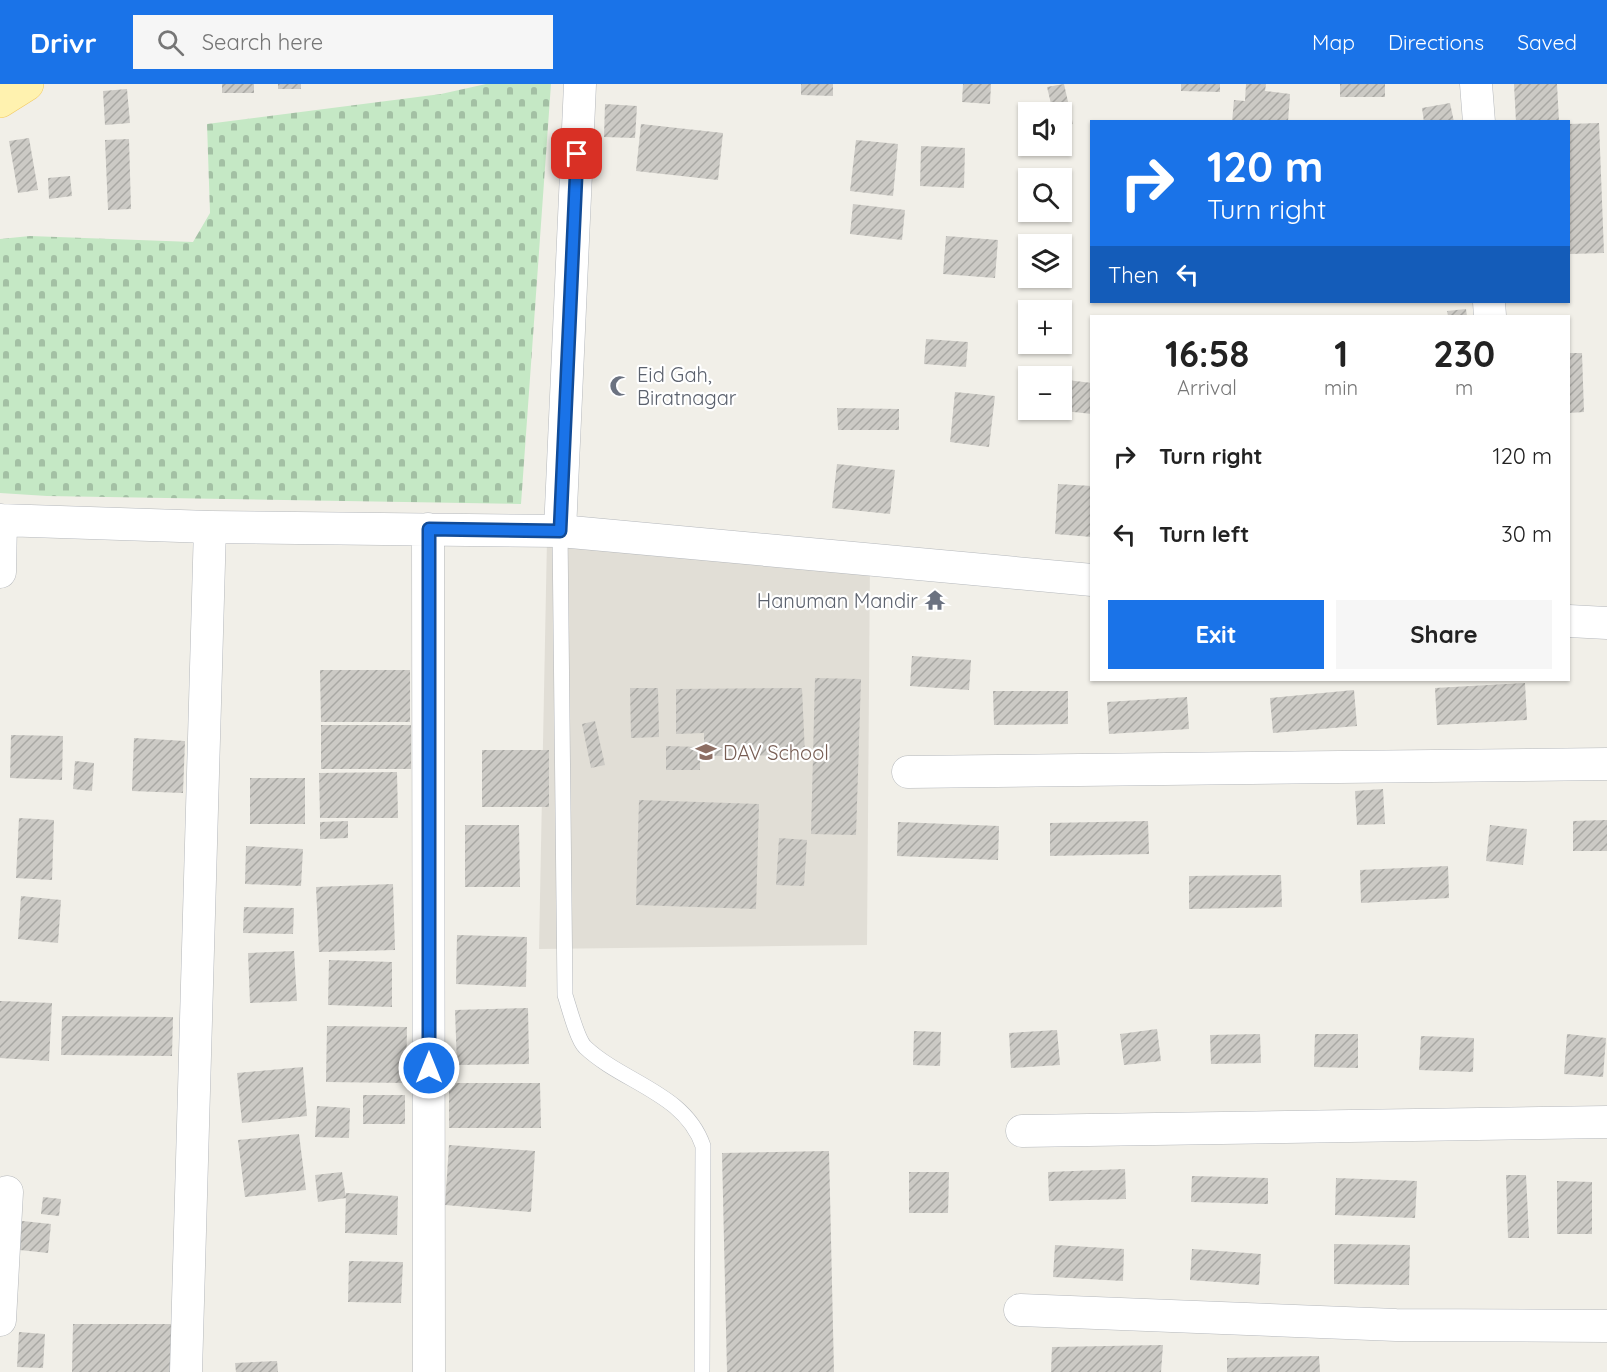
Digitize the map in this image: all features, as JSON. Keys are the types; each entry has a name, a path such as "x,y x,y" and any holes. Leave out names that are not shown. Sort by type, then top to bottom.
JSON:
{"main road":[{"path":"0,101 27,84"}],"street":[{"path":"560,531 580,84"},
{"path":"1476,84 1479,120"},
{"path":"0,572 1,520 210,527 560,531 1090,580"},
{"path":"186,1372 210,527"},
{"path":"429,529 429,1372"},
{"path":"1570,621 1607,623"},
{"path":"908,772 1607,764"},
{"path":"1022,1131 1607,1122"},
{"path":"0,1320 7,1192"},
{"path":"1020,1310 1396,1325 1607,1326"}],"lane":[{"path":"560,531 565,995 583,1046 679,1108 697,1129 703,1146 702,1372"}],"shaded area":[{"name":"DAV School","path":"547,538 870,559 867,945 539,949"}],"green space":[{"path":"486,84 551,84 521,504 47,496 0,493 0,239 30,236 193,242 210,213 207,124 441,94"}],"building":[{"path":"222,84 254,84 254,93 222,93"},
{"path":"278,84 301,84 301,89 278,89"},
{"path":"801,84 833,84 833,96 801,95"},
{"path":"963,84 991,84 990,104 962,102"},
{"path":"1064,84 1068,102 1051,102 1047,87"},
{"path":"1181,84 1220,84 1220,92 1181,91"},
{"path":"1246,84 1266,84 1265,91 1290,94 1288,120 1232,120 1234,100 1245,101"},
{"path":"1340,84 1385,84 1385,97 1340,97"},
{"path":"1514,84 1557,84 1559,120 1516,120"},
{"path":"127,89 130,123 105,125 103,91"},
{"path":"1450,103 1454,120 1424,120 1422,108"},
{"path":"605,104 637,106 635,138 604,137"},
{"path":"1599,123 1604,253 1570,254 1570,124"},
{"path":"641,124 723,133 718,180 636,171"},
{"path":"29,138 38,190 18,193 9,141"},
{"path":"129,139 131,209 108,210 105,140"},
{"path":"856,140 898,144 893,196 850,191"},
{"path":"921,146 965,148 964,188 920,186"},
{"path":"70,176 72,196 49,199 48,178"},
{"path":"853,204 905,210 902,240 850,234"},
{"path":"946,236 998,240 995,278 943,274"},
{"path":"1466,309 1467,315 1448,315 1447,311"},
{"path":"926,339 968,342 966,367 924,364"},
{"path":"1570,353 1582,353 1584,412 1570,413"},
{"path":"1072,381 1090,383 1090,414 1072,412"},
{"path":"955,392 995,396 989,447 950,442"},
{"path":"837,408 899,409 899,430 838,430"},
{"path":"837,464 895,470 890,514 832,508"},
{"path":"1058,484 1090,486 1090,537 1055,534"},
{"path":"912,656 971,660 969,690 910,686"},
{"path":"320,670 410,670 410,722 321,722"},
{"path":"815,678 861,679 856,835 811,834"},
{"path":"1525,683 1527,720 1437,725 1435,688"},
{"path":"630,688 658,688 659,737 631,738"},
{"path":"802,688 805,755 704,756 704,733 676,734 676,689"},
{"path":"1354,690 1357,726 1273,733 1270,698"},
{"path":"993,691 1068,691 1068,724 994,725"},
{"path":"1187,697 1189,729 1109,734 1107,702"},
{"path":"595,721 605,765 591,768 582,724"},
{"path":"321,725 411,725 411,769 321,769"},
{"path":"11,735 63,736 62,780 10,778"},
{"path":"134,738 185,741 183,793 132,791"},
{"path":"666,746 700,747 700,770 666,770"},
{"path":"482,750 549,750 549,807 482,807"},
{"path":"75,761 94,763 92,791 73,789"},
{"path":"397,772 398,818 320,818 319,773"},
{"path":"250,778 305,778 305,824 250,824"},
{"path":"1383,789 1385,824 1357,825 1355,791"},
{"path":"639,800 759,804 756,909 636,905"},
{"path":"19,818 54,820 52,880 16,878"},
{"path":"1607,820 1607,851 1573,851 1573,821"},
{"path":"348,821 348,838 320,839 320,822"},
{"path":"1148,821 1149,854 1050,856 1050,823"},
{"path":"898,822 999,826 998,860 897,856"},
{"path":"465,825 519,825 520,887 465,887"},
{"path":"1490,825 1527,829 1523,865 1486,861"},
{"path":"779,838 807,840 804,886 776,885"},
{"path":"246,846 303,849 301,886 245,884"},
{"path":"1448,866 1449,898 1361,903 1360,870"},
{"path":"1281,875 1282,907 1189,909 1189,876"},
{"path":"393,884 395,950 319,952 316,887"},
{"path":"21,896 61,900 58,943 18,939"},
{"path":"244,907 294,908 293,934 243,933"},
{"path":"457,935 527,937 526,987 456,984"},
{"path":"294,951 297,1001 250,1003 248,953"},
{"path":"329,960 392,962 392,1007 328,1005"},
{"path":"0,1001 52,1003 49,1061 0,1058"},
{"path":"528,1008 529,1064 457,1065 455,1010"},
{"path":"62,1016 173,1017 172,1056 61,1055"},
{"path":"327,1026 407,1027 406,1083 326,1082"},
{"path":"1157,1029 1161,1061 1124,1065 1120,1034"},
{"path":"1057,1030 1060,1065 1011,1068 1009,1033"},
{"path":"914,1031 941,1032 940,1066 913,1065"},
{"path":"1260,1034 1261,1063 1211,1064 1210,1035"},
{"path":"1315,1034 1358,1034 1358,1068 1314,1067"},
{"path":"1567,1034 1606,1038 1603,1077 1564,1074"},
{"path":"1421,1036 1474,1038 1473,1072 1419,1070"},
{"path":"303,1067 307,1116 242,1123 237,1073"},
{"path":"449,1083 540,1083 541,1128 449,1128"},
{"path":"363,1095 405,1095 405,1124 363,1124"},
{"path":"317,1106 350,1108 349,1138 315,1137"},
{"path":"299,1134 306,1190 245,1197 238,1140"},
{"path":"449,1145 535,1151 531,1212 445,1205"},
{"path":"829,1151 834,1372 727,1372 722,1153"},
{"path":"1125,1169 1126,1199 1049,1201 1048,1172"},
{"path":"342,1172 346,1198 318,1202 315,1175"},
{"path":"909,1172 949,1172 948,1213 909,1213"},
{"path":"1506,1175 1526,1175 1529,1238 1508,1238"},
{"path":"1192,1176 1268,1178 1268,1204 1191,1202"},
{"path":"1336,1178 1417,1181 1415,1218 1335,1215"},
{"path":"1557,1181 1592,1182 1592,1234 1557,1234"},
{"path":"346,1193 398,1196 397,1235 345,1233"},
{"path":"43,1197 61,1199 59,1216 41,1214"},
{"path":"13,1220 51,1224 48,1253 10,1249"},
{"path":"1334,1244 1410,1245 1409,1285 1334,1284"},
{"path":"1055,1245 1124,1249 1123,1281 1053,1277"},
{"path":"1192,1249 1261,1254 1259,1285 1190,1280"},
{"path":"349,1261 403,1262 401,1303 348,1302"},
{"path":"73,1324 175,1324 174,1372 72,1372"},
{"path":"19,1332 45,1334 43,1368 17,1367"},
{"path":"1163,1345 1161,1372 1051,1372 1052,1347"},
{"path":"1319,1356 1320,1372 1227,1372 1227,1358"},
{"path":"277,1361 278,1372 236,1372 235,1363"}],"place":[{"name":"Eid Gah, Biratnagar","path":"620,386"},
{"name":"Hanuman Mandir","path":"935,600"},
{"name":"DAV School","path":"706,752"}],"route":[{"path":"429,1068 429,529 560,531 577,154"}]}
